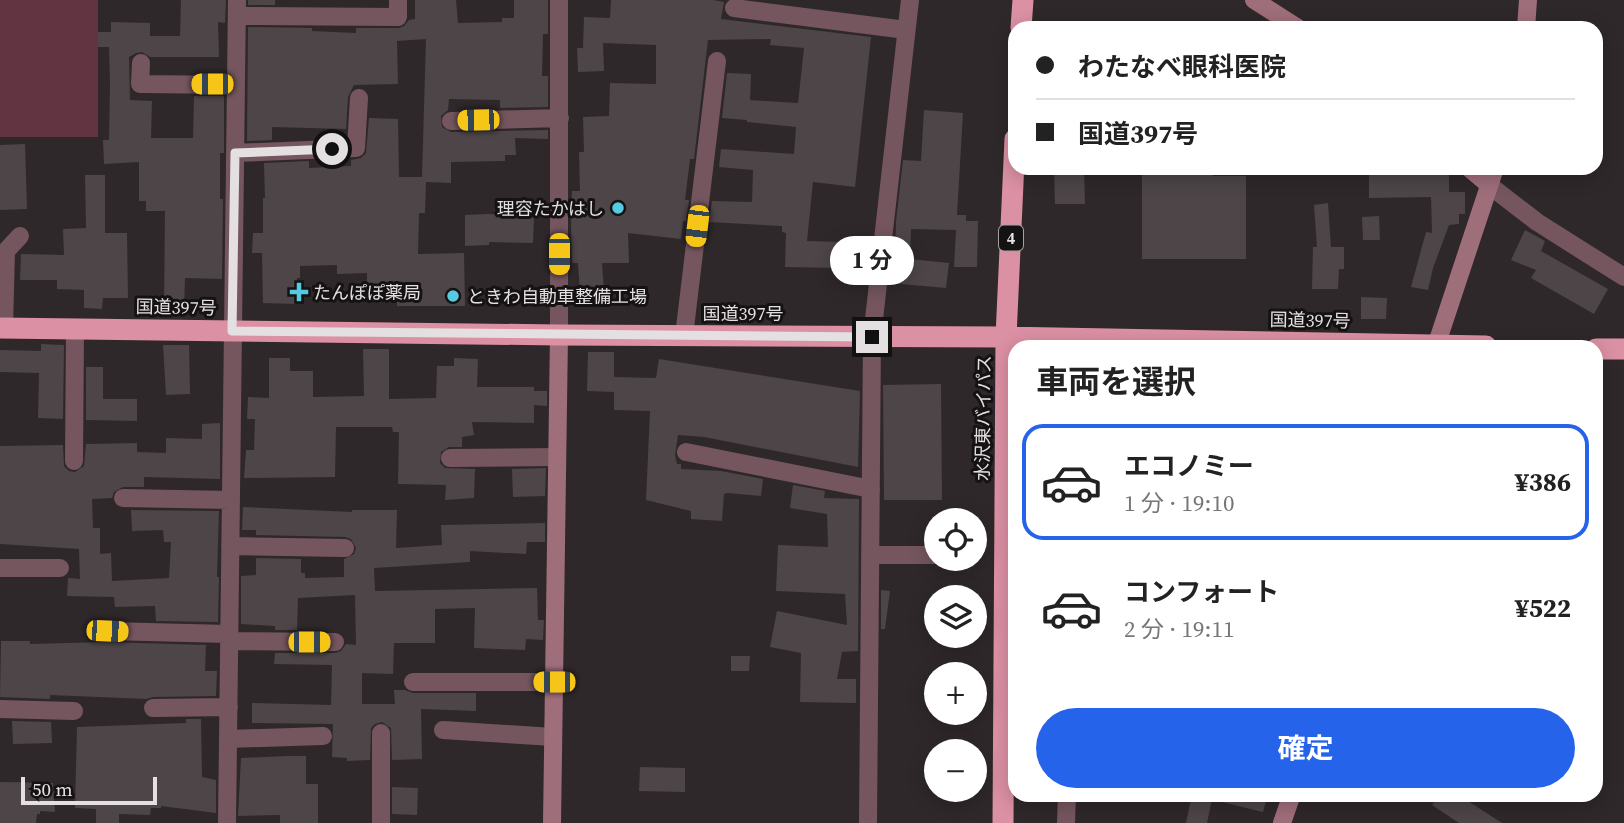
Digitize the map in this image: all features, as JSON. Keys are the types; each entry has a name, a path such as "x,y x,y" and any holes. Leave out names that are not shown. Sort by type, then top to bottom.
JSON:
{"highway":[{"path":"1022,21 1023,0"},
{"name":"水沢東バイパス","path":"1003,823 1006,337 1013,175"},
{"name":"国道397号","path":"2,328 1149,340"},
{"path":"1603,349 1624,349"}],"street":[{"path":"227,823 237,8 397,17 398,0"},
{"path":"552,823 559,335 559,0"},
{"path":"868,823 872,337 910,0"},
{"path":"1254,0 1287,21"},
{"path":"1526,21 1528,0"},
{"path":"734,8 906,30"},
{"path":"684,336 717,61"},
{"path":"141,63 140,84 236,85"},
{"path":"235,153 356,148 359,98"},
{"path":"451,121 560,118"},
{"path":"1438,340 1492,177 1536,222 1624,277"},
{"path":"2,328 6,251 20,236"},
{"path":"74,461 75,329"},
{"path":"686,452 871,489"},
{"path":"450,458 557,457"},
{"path":"122,498 231,499"},
{"path":"230,546 345,548"},
{"path":"871,555 924,555"},
{"path":"0,568 60,568"},
{"path":"107,631 335,642"},
{"path":"413,682 554,682"},
{"path":"153,708 229,707"},
{"path":"0,709 74,711"},
{"path":"443,730 553,737"},
{"path":"381,733 382,823"},
{"path":"228,739 323,736"},
{"path":"1066,823 1067,802"},
{"path":"1282,823 1289,802"}],"shaded area":[{"path":"0,0 98,0 98,137 0,137"}],"building":[{"path":"181,0 226,0 225,23 218,22 219,57 150,57 142,52 129,57 130,100 152,101 151,138 193,138 194,96 224,96 224,153 220,153 220,199 223,199 222,279 185,278 184,310 164,309 165,211 146,211 146,201 139,201 139,162 104,164 103,140 109,140 109,47 98,47 98,32 111,32 111,22 150,23 150,36 180,36"},
{"path":"248,0 275,0 275,5 248,5"},
{"path":"415,0 456,0 458,23 502,22 502,18 514,18 514,0 548,0 548,34 543,34 542,76 548,76 548,107 500,108 500,100 449,99 448,110 441,116 442,127 451,132 548,130 548,139 515,138 516,155 505,155 505,161 451,162 451,183 426,182 425,213 419,213 418,254 464,253 465,306 397,306 397,296 367,296 367,273 337,274 337,265 300,266 296,304 263,303 262,253 252,253 253,233 263,233 264,163 309,161 309,168 351,166 351,160 361,158 366,153 369,118 398,119 399,177 422,177 426,39 397,41 398,84 354,85 348,97 346,129 272,127 272,140 247,141 248,27 312,28 312,31 356,33 356,28 399,28 415,19"},
{"path":"611,0 713,0 724,2 721,19 871,37 855,187 813,182 807,241 843,242 842,268 785,267 786,233 782,232 782,226 709,222 712,201 752,202 753,170 719,167 721,149 794,154 796,127 722,118 727,73 751,74 750,100 798,103 804,48 770,45 771,39 708,40 694,159 690,159 685,200 689,200 681,239 628,233 629,263 602,263 605,305 581,307 578,263 572,263 571,227 572,191 580,191 579,152 584,152 583,117 609,116 610,83 656,84 656,45 603,43 604,71 578,72 577,48 583,48 584,17 610,18"},
{"path":"924,110 963,113 957,215 966,215 966,221 978,221 977,267 954,267 956,230 911,229 910,259 949,263 946,288 890,283 892,257 895,257 903,160 921,161"},
{"path":"25,144 27,209 0,210 0,145"},
{"path":"85,175 105,175 105,233 127,233 128,298 103,298 102,309 84,308 84,290 57,289 57,280 20,280 21,254 64,255 63,229 86,228"},
{"path":"1054,175 1084,175 1085,204 1055,204"},
{"path":"1142,175 1246,176 1246,259 1142,259"},
{"path":"1369,175 1449,175 1449,192 1465,192 1465,214 1459,214 1459,224 1449,225 1428,290 1411,287 1426,232 1432,233 1431,197 1369,198"},
{"path":"1328,203 1331,247 1344,247 1344,269 1339,269 1338,289 1312,289 1313,247 1317,247 1314,205"},
{"path":"465,215 534,216 533,243 489,242 489,245 465,246"},
{"path":"1379,216 1380,240 1363,240 1362,217"},
{"path":"1525,230 1545,241 1541,251 1608,289 1594,314 1531,278 1536,270 1511,260"},
{"path":"1361,297 1387,298 1386,319 1361,319"},
{"path":"41,344 64,345 63,419 38,418 39,373 0,372 0,350 41,351"},
{"path":"163,345 189,345 190,394 166,395"},
{"path":"363,349 389,349 389,399 436,398 437,366 454,366 454,358 478,359 477,387 534,387 534,391 547,391 547,406 534,405 534,423 472,422 474,435 462,437 462,447 449,447 441,452 440,463 445,468 475,469 474,498 445,500 446,485 398,484 399,432 393,432 392,427 336,427 335,477 244,478 246,450 254,450 255,419 247,419 248,397 269,398 269,358 290,358 290,371 313,371 313,397 364,396"},
{"path":"588,352 614,352 614,377 656,378 659,359 860,391 858,467 704,437 678,435 675,455 681,469 721,471 763,479 761,496 724,494 722,521 691,519 691,511 646,500 650,411 614,410 614,392 587,391"},
{"path":"86,367 103,367 103,399 137,399 137,421 86,420"},
{"path":"941,384 942,500 884,500 883,385"},
{"path":"220,423 220,479 144,477 144,487 123,487 114,492 112,498 92,499 93,528 100,528 100,554 111,553 112,581 169,578 171,542 164,542 163,530 132,531 131,510 219,511 218,622 156,621 155,606 115,607 114,597 67,596 68,578 80,579 79,549 0,544 0,446 63,445 64,466 75,472 84,466 86,444 137,443 137,452 166,453 166,438 202,439 202,424"},
{"path":"546,468 545,496 513,497 512,469"},
{"path":"793,485 825,491 824,498 859,499 858,651 842,652 837,679 856,679 856,703 800,702 801,653 770,647 777,611 847,625 845,594 776,591 778,545 828,547 827,514 790,508"},
{"path":"243,507 352,512 397,510 396,548 442,545 441,525 545,523 545,542 527,542 526,554 470,551 470,562 374,568 375,591 537,588 538,620 544,620 543,640 526,639 525,650 474,648 475,608 435,609 435,643 394,643 393,674 362,673 362,704 395,704 394,690 413,693 476,693 476,711 421,709 422,759 392,760 391,728 382,722 371,728 370,760 347,761 347,758 332,757 333,724 252,723 252,703 331,705 332,665 274,664 275,653 335,653 341,651 346,644 356,645 355,595 298,598 297,630 275,630 275,626 241,624 241,576 256,575 256,558 301,559 301,573 305,573 305,578 344,577 344,559 354,554 356,548 351,539 345,537 256,535 256,530 242,530"},
{"path":"881,590 890,591 885,629 881,629"},
{"path":"1,641 30,641 30,644 106,642 206,645 205,671 217,671 216,696 146,699 50,695 50,699 0,697"},
{"path":"731,656 750,656 749,671 731,671"},
{"path":"186,719 201,719 202,777 216,780 216,813 161,806 151,808 150,815 119,814 119,823 96,823 96,809 75,808 77,727 186,723"},
{"path":"12,721 51,722 52,743 13,744"},
{"path":"306,756 306,784 318,784 318,823 280,823 280,815 238,816 241,758"},
{"path":"640,767 685,768 685,792 639,791"},
{"path":"0,782 53,783 55,812 40,811 36,823 0,823"},
{"path":"392,787 418,788 417,815 392,814"},
{"path":"1190,802 1211,802 1207,823 1186,823"},
{"path":"1222,802 1266,802 1263,812"},
{"path":"1434,802 1469,802 1502,823 1459,823 1432,805"}],"place":[{"name":"理容たかはし","path":"618,208"},
{"name":"たんぽぽ薬局","path":"299,292"},
{"name":"ときわ自動車整備工場","path":"453,296"}],"route":[{"path":"332,149 235,153 232,331 872,337"}]}
